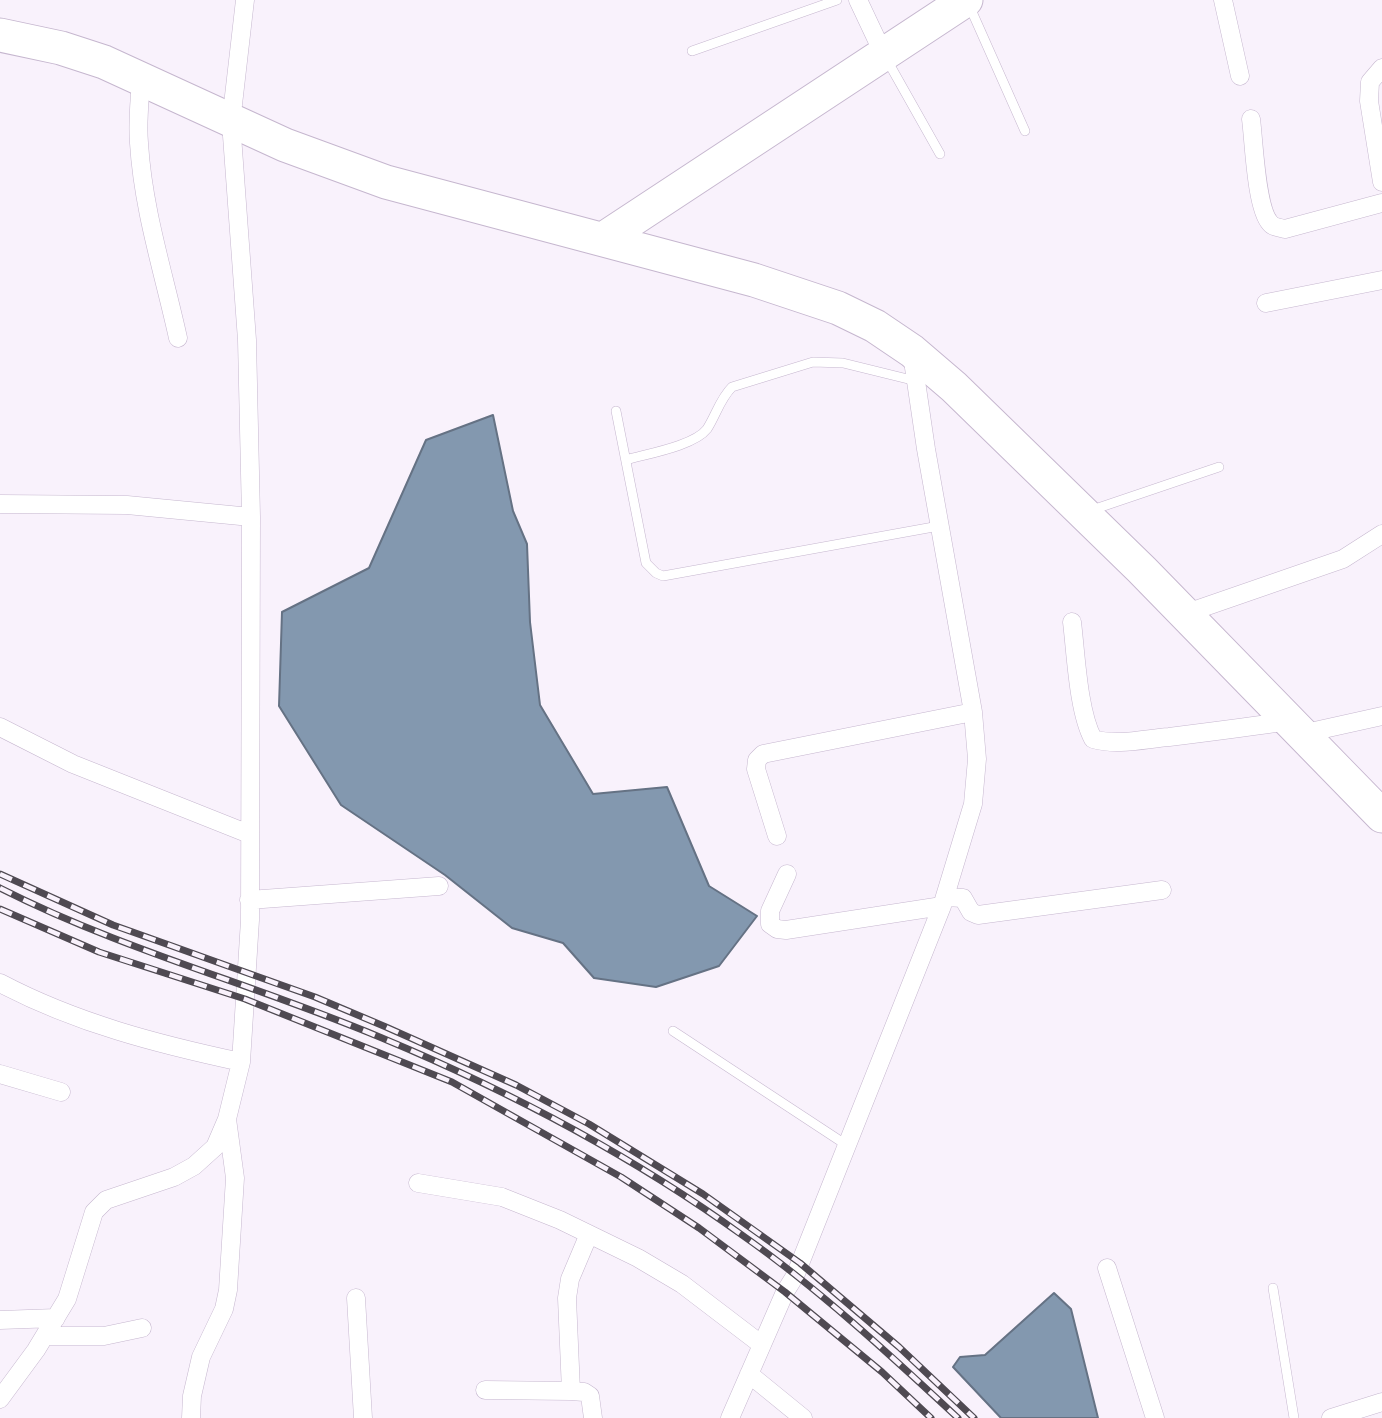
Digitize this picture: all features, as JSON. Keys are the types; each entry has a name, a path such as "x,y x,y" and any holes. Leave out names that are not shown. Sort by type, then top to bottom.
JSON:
{"highway":[{"path":"603,239 966,0"},
{"path":"0,35 61,48 104,62 285,145 386,182 754,280 838,308 875,326 914,366 954,387 1084,512 1382,816"}],"street":[{"path":"0,1399 46,1336 67,1299 94,1212 106,1199 174,1177 194,1166 215,1147 227,1119 241,1062 249,900 251,517 247,340 231,122 245,0"},
{"path":"858,0 883,53"},
{"path":"1223,0 1240,76"},
{"path":"1382,68 1370,82 1369,101 1382,182"},
{"path":"141,78 139,142 143,184 178,338"},
{"path":"1251,119 1261,201 1269,222 1276,227 1285,229 1382,204"},
{"path":"1266,303 1382,280"},
{"path":"730,1418 794,1276 848,1146 944,902 973,804 977,759 973,712 939,526 914,366"},
{"path":"0,504 127,505 251,517"},
{"path":"1184,614 1343,559 1382,534"},
{"path":"1072,622 1084,711 1093,739 1119,742 1295,727 1382,716"},
{"path":"778,836 756,769 757,760 763,754 973,712"},
{"path":"0,727 97,775 249,834"},
{"path":"787,874 770,911 770,924 777,929 786,930 963,898 971,912 978,915 1162,890"},
{"path":"249,900 439,886"},
{"path":"0,983 55,1010 114,1031 241,1062"},
{"path":"0,1074 61,1092"},
{"path":"191,1418 192,1396 201,1357 224,1309 228,1290 235,1178 227,1119"},
{"path":"418,1184 502,1197 560,1220 682,1284 762,1345"},
{"path":"571,1391 567,1298 570,1279 589,1234"},
{"path":"1107,1268 1155,1418"},
{"path":"355,1298 363,1418"},
{"path":"0,1320 56,1318"},
{"path":"46,1336 104,1335 142,1328"},
{"path":"749,1374 803,1418"},
{"path":"485,1390 584,1392 590,1396 593,1418"},
{"path":"1331,1418 1382,1402"}],"lane":[{"path":"692,51 837,0"},
{"path":"966,0 1025,131"},
{"path":"883,53 940,154"},
{"path":"626,460 693,440 704,432 722,397 732,387 813,362 914,366"},
{"path":"616,411 646,563 663,576 939,526"},
{"path":"1084,512 1219,467"},
{"path":"673,1031 848,1146"},
{"path":"1273,1288 1294,1418"}],"water":[{"path":"493,415 513,511 527,544 530,622 540,705 593,794 667,787 709,886 757,916 719,966 656,987 594,978 563,943 512,928 445,875 341,805 279,706 282,612 369,568 426,440"},
{"path":"1054,1293 1071,1309 1098,1418 1001,1418 953,1367 960,1357 985,1355"}],"railway":[{"path":"0,874 113,925 315,997 386,1027 516,1085 589,1124 703,1194 800,1263 899,1347 974,1418"},
{"path":"0,888 141,949 382,1038 476,1080 568,1126 657,1178 771,1256 853,1323 958,1418"},
{"path":"0,909 99,952 245,999 452,1082 621,1177 699,1228 785,1292 882,1372 931,1418"}]}
